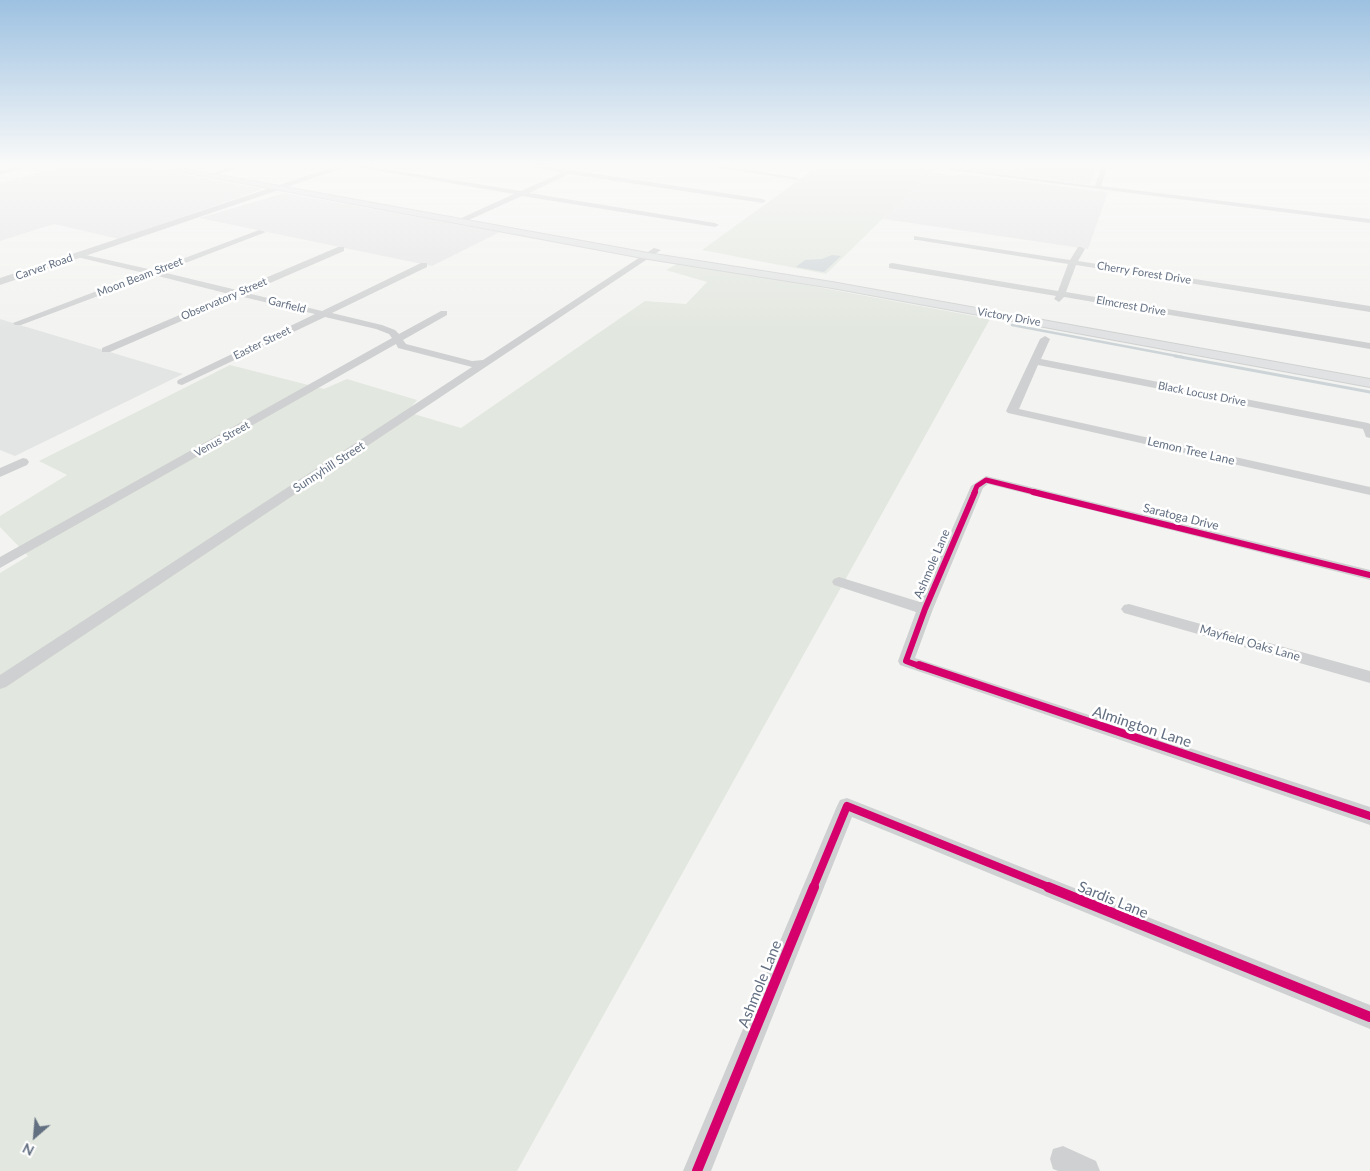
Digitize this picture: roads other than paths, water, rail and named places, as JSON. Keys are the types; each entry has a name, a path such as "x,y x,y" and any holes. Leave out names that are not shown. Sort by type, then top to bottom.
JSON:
{"main road":[{"path":"453,221 653,253"},
{"path":"495,221 653,253"},
{"name":"Victory Drive","path":"653,253 835,281 1307,367 1370,383"},
{"name":"Victory Drive","path":"1307,367 1370,373"}],"street":[{"name":"Carver Road","path":"0,282 183,221"},
{"path":"689,221 715,225"},
{"name":"Moon Beam Street","path":"18,323 262,232"},
{"name":"Cherry Forest Drive","path":"918,238 1370,309"},
{"name":"Observatory Street","path":"106,350 341,248"},
{"path":"1059,296 1073,262 1081,249"},
{"name":"Sunnyhill Street","path":"0,683 653,253"},
{"name":"Garfield","path":"80,255 392,332 402,346 472,364 486,363"},
{"name":"Easter Street","path":"182,382 424,265"},
{"name":"Elmcrest Drive","path":"892,266 1059,296 1370,346"},
{"name":"Venus Street","path":"0,563 444,313"},
{"path":"1035,361 1045,339"},
{"name":"Lemon Tree Lane","path":"1035,361 1012,412 1370,491"},
{"name":"Black Locust Drive","path":"1035,361 1369,431"},
{"path":"0,473 23,462"},
{"name":"Saratoga Drive","path":"986,480 1370,575"},
{"name":"Ashmole Lane","path":"906,661 925,609 977,486 986,480"},
{"path":"839,582 925,609"},
{"name":"Mayfield Oaks Lane","path":"1129,609 1370,677"},
{"name":"Almington Lane","path":"906,661 1370,816"},
{"name":"Ashmole Lane","path":"697,1171 847,806"},
{"name":"Sardis Lane","path":"847,806 1370,1016"}],"waterway":[{"path":"1012,325 1182,357"},
{"path":"1175,356 1370,392"}]}
